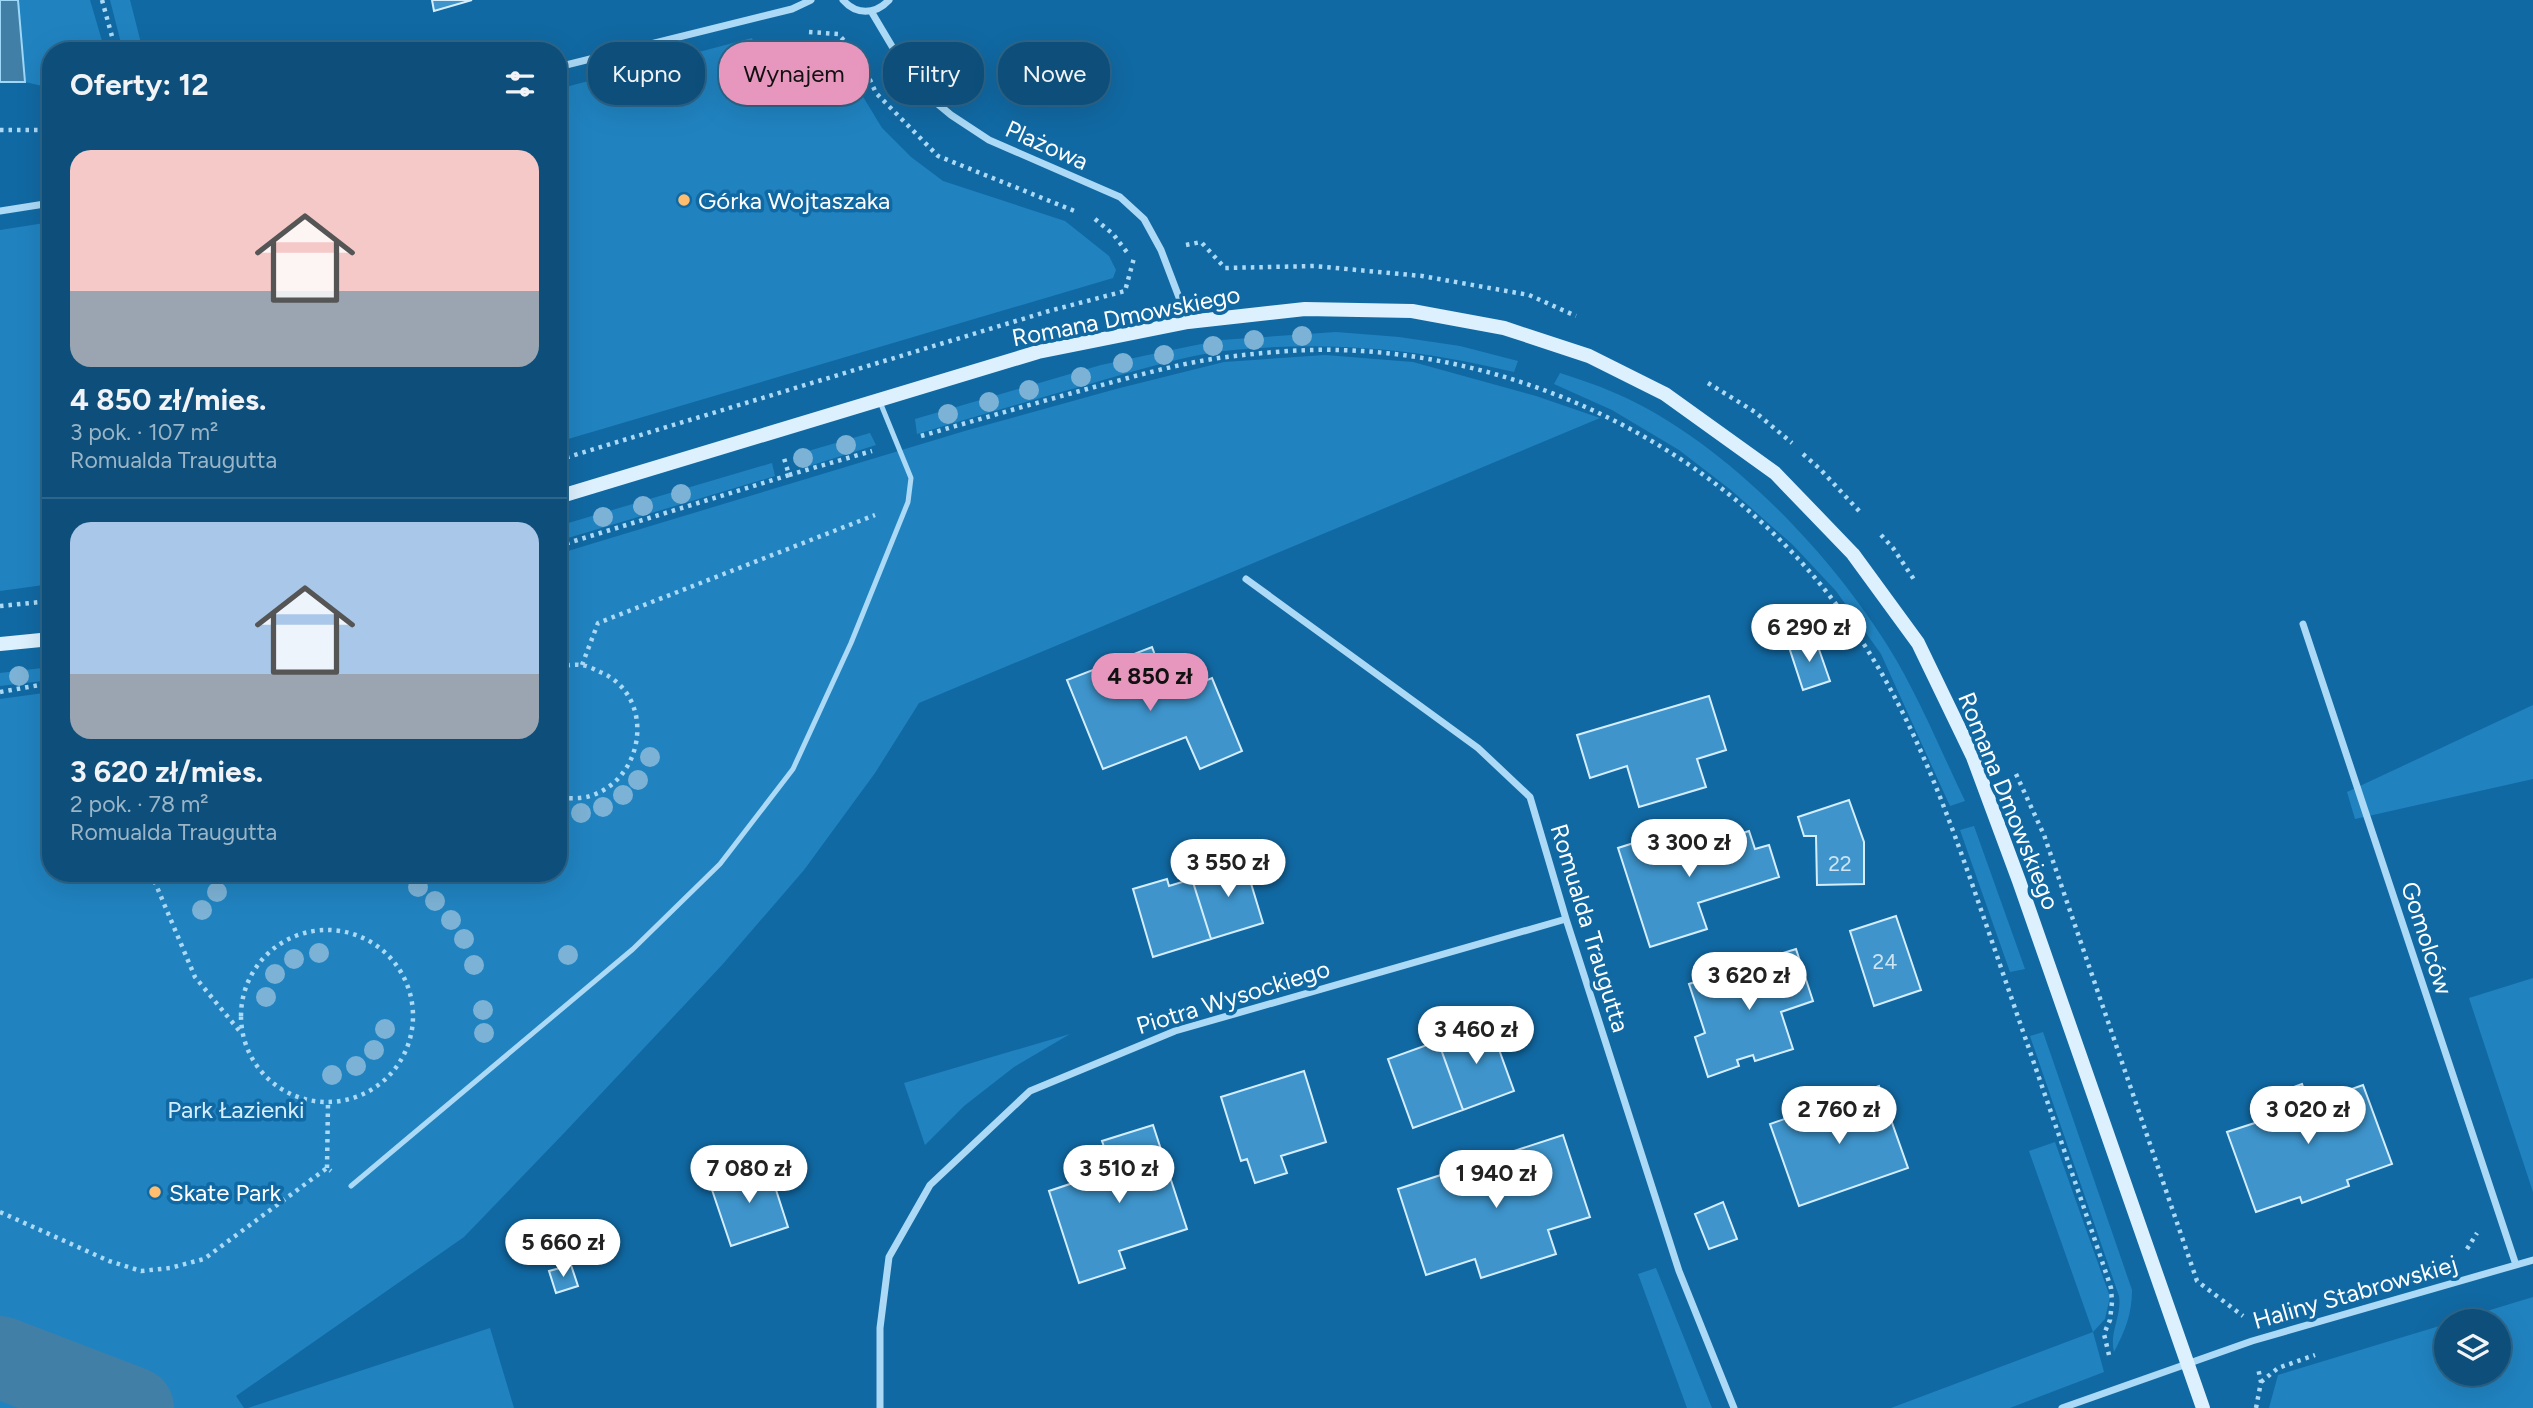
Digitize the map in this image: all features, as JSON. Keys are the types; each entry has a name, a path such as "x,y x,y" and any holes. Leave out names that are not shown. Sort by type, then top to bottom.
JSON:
{"street":[{"path":"567,65 792,9 811,0"},
{"path":"843,0 853,9 862,12 871,11 888,0"},
{"name":"Plażowa","path":"871,11 915,85 951,115 989,141 1120,197 1144,219 1161,250 1188,322"},
{"path":"0,211 42,204"},
{"name":"Romana Dmowskiego","path":"567,494 1038,352 1188,322 1304,309 1412,311 1504,328 1589,356 1665,394 1775,473 1853,554 1918,642 1973,757 2203,1408"},
{"name":"Romualda Traugutta","path":"1246,579 1478,748 1530,797 1566,919 1679,1271 1734,1408"},
{"name":"Gomolców","path":"2302,624 2516,1265"},
{"path":"0,644 42,640"},
{"name":"Piotra Wysockiego","path":"880,1408 880,1328 889,1257 930,1185 1030,1091 1175,1031 1566,919"},
{"name":"Haliny Stabrowskiej","path":"2188,1364 2252,1341 2533,1259"},
{"path":"2062,1408 2188,1364"}],"lane":[{"path":"351,1186 633,949 720,864 793,769 851,642 908,502 911,478 879,400"}],"path":[{"path":"102,0 114,42"},
{"path":"0,130 42,130"},
{"path":"567,457 1048,311 1125,291 1132,259 1200,242 1225,268 1314,266 1422,276 1529,295 1578,317"},
{"path":"567,543 1061,396 1195,362 1234,356 1336,349 1463,365 1548,391 1610,417 1664,449 1729,495 1764,524 1827,591 1879,669 1918,748 1957,841 2111,1288 2110,1320 2104,1334 2109,1355"},
{"path":"1697,376 1755,412 1793,444"},
{"path":"765,397 789,475"},
{"path":"1802,452 1866,518"},
{"path":"582,664 598,623 908,502"},
{"path":"1875,528 1893,548 1915,582"},
{"path":"0,606 42,602"},
{"path":"567,665 582,664 610,676 630,699 639,728 634,757 616,782 590,797 567,798"},
{"path":"0,692 42,685"},
{"path":"2015,774 2044,835 2197,1281 2242,1314 2252,1341 2261,1382 2256,1408"},
{"path":"155,882 195,977 242,1034 253,1062 273,1084 299,1098 328,1103 363,1095 391,1075 409,1044 414,1009 404,975 381,948 349,932 314,930 281,943 255,967 242,999 242,1034"},
{"path":"327,1168 328,1103"},
{"path":"327,1168 351,1186"},
{"path":"0,1212 109,1261 141,1271 170,1268 204,1259 327,1168"}],"green space":[{"path":"18,0 90,0 102,42 42,42 42,86 25,82"},
{"path":"110,0 130,0 141,42 121,42"},
{"path":"752,38 753,42 737,42"},
{"path":"719,47 719,105 868,105 882,128 911,157 943,181 1065,221 1109,256 1116,270 1113,278 567,439 567,87 588,81 588,105 705,105 705,50"},
{"path":"42,223 42,585 0,591 0,230"},
{"path":"1336,332 1460,346 1518,361 1514,372 1442,357 1370,348 1298,346 1224,351 1157,365 917,434 915,419 1101,365 1221,340"},
{"name":"Park Łazienki","path":"1325,355 1413,362 1536,396 1600,418 919,703 875,773 804,870 722,965 565,1132 464,1237 236,1396 244,1408 0,1408 0,699 42,693 42,882 567,882 567,551 968,430 1224,362"},
{"path":"1560,373 1615,393 1655,413 1733,468 1770,501 1836,574 1889,648 1965,801 1950,806 1881,654 1836,591 1793,545 1731,490 1679,450 1612,410 1554,384"},
{"path":"870,433 876,445 803,468 798,454"},
{"path":"772,463 775,476 567,538 567,523"},
{"path":"42,668 42,681 0,686 0,673"},
{"path":"2533,705 2533,779 2355,819 2347,792"},
{"path":"1974,826 2025,969 2010,972 1960,830"},
{"path":"2533,978 2533,1192 2469,998"},
{"path":"2043,1032 2132,1290 2127,1322 2114,1352 2113,1338 2119,1296 2030,1036"},
{"path":"1070,1034 1014,1067 964,1106 925,1145 904,1083"},
{"path":"2055,1142 2110,1297 2105,1319 2093,1332 2029,1151"},
{"path":"1656,1268 1712,1408 1687,1408 1638,1274"},
{"path":"2533,1297 2533,1408 2269,1408 2278,1375 2434,1328 2434,1386 2511,1386 2511,1309 2494,1309"},
{"path":"490,1328 514,1408 248,1408"},
{"path":"2093,1332 2104,1372 2010,1408 1891,1408"}],"shaded area":[{"path":"0,0 18,0 25,82 0,82"}],"building":[{"path":"432,0 472,0 434,11"},
{"path":"1815,638 1830,681 1803,690 1789,647"},
{"path":"1152,647 1170,695 1212,678 1242,751 1200,769 1186,737 1103,769 1067,680"},
{"path":"1709,696 1726,750 1697,759 1706,787 1639,807 1627,766 1590,778 1577,735"},
{"path":"1849,800 1864,842 1864,884 1817,885 1816,836 1804,836 1798,817"},
{"path":"1684,827 1691,849 1749,831 1755,849 1769,845 1779,877 1698,903 1707,929 1650,947 1618,848"},
{"path":"1243,857 1263,923 1211,939 1192,879 1212,872 1211,867"},
{"path":"1167,879 1169,886 1192,879 1211,939 1153,957 1133,889"},
{"path":"1896,916 1921,990 1874,1006 1850,931"},
{"path":"1796,949 1813,1001 1781,1012 1793,1049 1755,1061 1753,1055 1737,1060 1739,1066 1708,1077 1695,1037 1705,1033 1689,984 1729,971 1732,977 1769,965 1767,958"},
{"path":"1489,1022 1514,1091 1463,1110 1438,1041"},
{"path":"1438,1041 1463,1110 1413,1128 1388,1059"},
{"path":"1304,1071 1326,1142 1281,1156 1287,1173 1255,1183 1247,1159 1241,1161 1221,1097"},
{"path":"2302,1084 2309,1104 2363,1085 2392,1164 2347,1180 2349,1186 2302,1203 2300,1197 2256,1212 2227,1132 2264,1120 2257,1100"},
{"path":"1879,1086 1908,1168 1799,1206 1770,1124"},
{"path":"1153,1125 1187,1229 1119,1251 1125,1268 1079,1283 1049,1191 1112,1170 1102,1141"},
{"path":"1563,1135 1590,1217 1548,1230 1556,1254 1481,1278 1475,1259 1426,1275 1398,1189"},
{"path":"768,1165 788,1227 731,1246 710,1184"},
{"path":"1723,1202 1737,1239 1709,1249 1695,1214"},
{"path":"571,1265 578,1286 556,1293 549,1271"}],"waterway":[{"path":"0,1357 133,1408"}],"place":[{"name":"Górka Wojtaszaka","path":"684,200"},
{"name":"Skate Park","path":"155,1192"}]}
